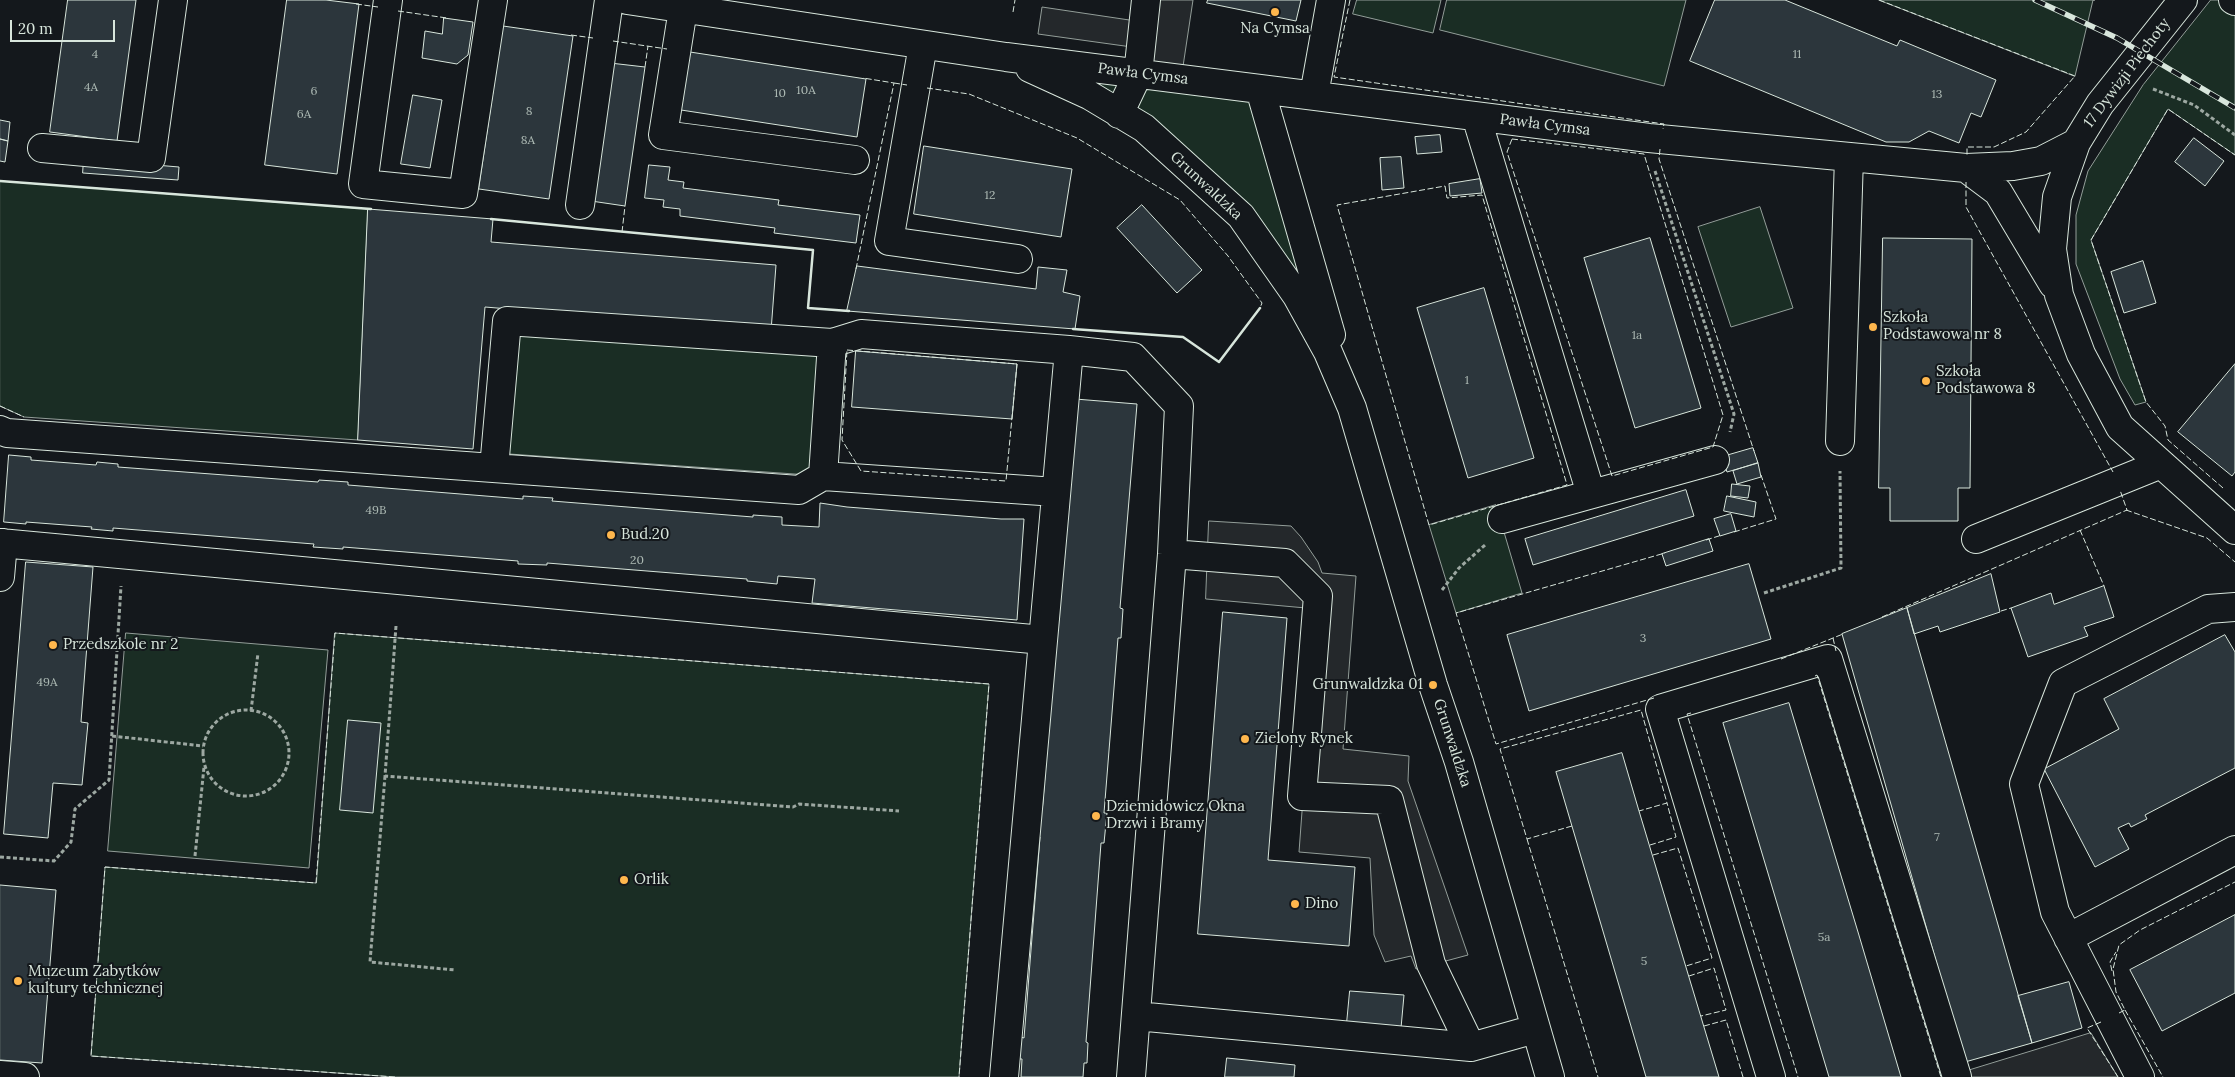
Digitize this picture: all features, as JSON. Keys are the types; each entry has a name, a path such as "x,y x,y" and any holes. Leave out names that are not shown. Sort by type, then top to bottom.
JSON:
{"street":[{"path":"42,148 151,158 174,0"},
{"path":"388,0 363,184 463,194 493,0"},
{"path":"580,205 609,0"},
{"name":"Pawła Cymsa","path":"627,0 1006,57 1655,138 1966,168 2013,166 2041,161 2076,143"},
{"path":"1119,114 1138,74 1146,0"},
{"path":"1314,95 1331,0"},
{"name":"17 Dywizji Piechoty","path":"2183,0 2100,104 2076,143 2057,197 2052,249 2059,294 2081,354 2120,427 2161,464 2231,518"},
{"path":"683,8 663,135 855,160"},
{"path":"923,45 889,241 1018,259"},
{"name":"Grunwaldzka","path":"1006,57 1089,95 1144,128 1240,216 1298,296 1328,352 1352,408"},
{"name":"Grunwaldzka","path":"1260,89 1433,685 1459,762 1550,1077"},
{"path":"1476,116 1591,494"},
{"path":"1840,441 1849,157"},
{"path":"1966,168 1998,192 2059,294"},
{"path":"494,468 507,321 832,343 861,334 1069,350 1133,357 1179,406 1172,554 1132,1077"},
{"path":"823,476 832,343"},
{"path":"1004,1077 1069,350"},
{"path":"0,430 7,433 799,490 823,476 1056,492"},
{"path":"1502,520 1715,460"},
{"path":"1976,539 2161,464"},
{"path":"0,577 1,543 1043,640"},
{"path":"1172,554 1285,563 1318,596 1302,796 1389,800 1432,964 1471,1048"},
{"path":"2140,1077 2054,912 2024,784 2063,683 2208,609 2235,607"},
{"path":"1771,1077 1660,709 1828,659 1957,1077"},
{"path":"2068,938 2235,850"},
{"path":"1136,1016 1471,1048 1535,1029"},
{"path":"0,1075 25,1077"}],"path":[{"path":"2152,89 2194,105 2235,135"},
{"path":"1655,138 1649,150 1734,414 1726,449 1715,460"},
{"path":"1764,594 1841,568 1840,441"},
{"path":"1442,590 1459,568 1491,541 1502,520"},
{"path":"0,857 54,861 71,842 75,809 109,780 123,554"},
{"path":"396,626 370,962 455,970"},
{"path":"251,711 258,653"},
{"path":"195,856 204,765 203,746 208,733 216,722 228,714 242,710 251,711 269,717 280,726 287,739 289,753 287,767 281,780 264,793 243,797 229,793 216,786 204,765"},
{"path":"112,736 203,746"},
{"path":"385,776 793,807 799,804 899,811"}],"green space":[{"path":"1357,0 1441,0 1433,33 1353,14"},
{"path":"1447,0 1686,0 1664,86 1440,30"},
{"path":"1879,0 2093,0 2075,76"},
{"path":"2211,0 2235,0 2235,155 2168,109 2091,240 2146,402 2135,405 2120,379 2076,264 2076,215 2088,171 2143,85"},
{"path":"1006,57 1260,89 1352,408 1297,296 1144,128"},
{"path":"0,181 368,209 358,440 24,417 0,406"},
{"path":"1760,207 1793,308 1731,327 1698,227"},
{"path":"507,321 832,343 823,476 495,453"},
{"path":"1496,505 1522,593 1456,613 1429,525"},
{"path":"126,633 328,650 309,868 108,851"},
{"path":"335,633 989,684 959,1077 395,1077 91,1056 105,867 316,883"}],"shaded area":[{"path":"1140,0 1193,0 1182,73 1137,66 1139,48 1038,34 1042,7 1136,21"},
{"path":"1209,521 1291,526 1318,562 1322,573 1356,576 1343,749 1409,756 1408,781 1468,955 1416,969 1411,956 1385,962 1374,935 1370,858 1299,852 1317,609 1206,599"},
{"path":"2091,1033 2118,1077 1969,1077 1967,1071"}],"building":[{"path":"68,0 136,0 117,141 50,132"},
{"path":"287,0 326,0 359,4 337,174 265,165"},
{"name":"Na Cymsa","path":"1208,0 1301,0 1296,21 1207,3"},
{"path":"1715,0 1785,0 1897,46 1900,40 1996,80 1981,117 1971,113 1959,143 1929,131 1909,142 1886,142 1690,61"},
{"path":"444,18 473,22 468,55 457,64 422,58 425,31 442,34"},
{"path":"503,26 573,36 549,199 479,189"},
{"path":"690,52 866,79 857,137 681,110"},
{"path":"610,63 645,67 625,206 591,201"},
{"path":"413,95 442,100 430,168 401,164"},
{"path":"0,120 10,122 8,141 0,139"},
{"path":"1440,135 1442,152 1417,154 1415,137"},
{"path":"2194,138 2224,161 2205,186 2175,162"},
{"path":"0,139 8,141 5,162 0,161"},
{"path":"924,146 1072,169 1061,237 914,214"},
{"path":"1401,157 1404,188 1382,190 1380,158"},
{"path":"84,159 179,167 178,180 83,173"},
{"path":"649,165 670,167 668,180 684,182 683,188 779,200 778,205 860,215 856,243 774,233 775,228 680,216 680,209 663,207 664,200 645,198"},
{"path":"1480,179 1482,193 1450,196 1449,184"},
{"path":"1142,205 1202,270 1177,293 1117,228"},
{"path":"368,209 493,219 491,242 776,265 771,331 485,307 473,449 358,440"},
{"path":"1650,238 1701,408 1635,428 1584,258"},
{"name":"Szkoła Podstawowa 8","path":"1883,238 1972,239 1970,488 1958,488 1958,521 1890,521 1890,488 1879,488"},
{"path":"2143,261 2156,303 2124,313 2111,272"},
{"path":"857,266 1036,289 1038,267 1067,270 1063,292 1080,296 1075,329 847,311"},
{"path":"1484,288 1534,458 1468,478 1417,308"},
{"path":"856,351 1017,364 1012,419 852,407"},
{"path":"2235,364 2235,472 2232,476 2178,432"},
{"path":"1075,399 1137,404 1120,608 1123,609 1121,638 1118,638 1104,813 1107,813 1104,843 1101,843 1086,1042 1088,1043 1087,1063 1084,1063 1083,1077 1021,1077 1022,1059 1019,1059 1021,1037 1024,1038 1040,837 1037,837 1040,808 1042,808"},
{"path":"1753,448 1758,463 1727,472 1722,457"},
{"name":"Bud.20","path":"9,455 31,457 31,460 96,465 97,462 118,464 118,467 318,482 319,480 348,482 348,485 523,499 523,496 553,498 552,501 753,517 753,515 782,517 782,525 819,527 820,503 847,507 1001,519 1024,519 1017,620 812,603 815,579 778,576 777,584 747,581 747,579 547,563 547,565 518,564 518,561 343,547 343,549 313,547 314,544 113,528 113,531 91,529 92,527 4,522"},
{"path":"1758,463 1761,477 1737,484 1733,471"},
{"path":"1732,484 1750,486 1748,498 1731,496"},
{"path":"1686,490 1694,516 1533,565 1525,539"},
{"path":"1727,496 1756,502 1754,517 1724,511"},
{"path":"1731,514 1736,531 1720,536 1714,519"},
{"path":"1709,539 1713,551 1666,566 1662,554"},
{"name":"Przedszkole nr 2","path":"26,562 93,567 81,722 88,723 82,785 53,783 48,838 4,834"},
{"path":"1749,564 1771,639 1529,711 1507,635"},
{"path":"1991,574 2000,612 1940,632 1938,626 1914,634 1907,608"},
{"path":"2104,586 2114,617 2084,627 2088,636 2028,657 2011,608 2051,593 2054,604"},
{"path":"1907,608 2032,1043 1965,1062 1842,634"},
{"name":"Zielony Rynek","path":"1223,612 1287,618 1268,860 1355,867 1349,946 1198,934"},
{"path":"2225,635 2235,652 2235,768 2145,815 2147,819 2131,827 2129,823 2118,828 2129,849 2095,867 2044,769 2119,729 2104,699"},
{"path":"1789,703 1901,1077 1829,1077 1723,723"},
{"path":"348,720 381,723 373,813 340,810"},
{"path":"1622,753 1719,1077 1646,1077 1556,772"},
{"path":"0,885 56,890 42,1063 0,1060"},
{"path":"2235,915 2235,993 2162,1031 2130,970"},
{"path":"2069,982 2082,1028 2032,1043 2018,996"},
{"path":"1350,991 1404,995 1401,1028 1347,1023"},
{"path":"1227,1058 1295,1065 1294,1077 1225,1077"}],"railway":[{"path":"2035,0 2117,38 2235,108"}],"fence":[{"path":"1013,12 1015,0"},
{"path":"1350,0 1334,77 1664,124 1663,129"},
{"path":"1879,0 2075,76 2026,132 1994,147 1967,147 1967,157"},
{"path":"356,4 378,7"},
{"path":"398,11 447,18"},
{"path":"571,35 593,38"},
{"path":"613,41 667,49"},
{"path":"645,67 648,46"},
{"path":"856,269 894,83 863,78"},
{"path":"894,83 907,85"},
{"path":"927,88 969,94 1077,138 1180,200 1228,256 1262,303 1260,308"},
{"path":"2223,488 2168,440 2165,426 2146,402 2091,240 2168,109 2235,155"},
{"path":"1512,139 1644,154 1723,415 1713,447 1612,476 1507,152 1512,139"},
{"path":"1660,149 1659,159 1754,451"},
{"path":"0,181 370,209"},
{"path":"1966,182 1966,207 2113,472"},
{"path":"1445,186 1447,198 1482,195 1567,485 1429,525 1337,205 1445,186"},
{"path":"622,232 625,206"},
{"path":"490,219 813,250 808,308 847,311 848,308"},
{"path":"847,350 1017,364 1006,481 861,471 842,440 847,350"},
{"path":"0,406 24,417"},
{"path":"1734,532 1776,519 1761,475"},
{"path":"1882,617 2127,510 2120,490"},
{"path":"2126,510 2207,538 2235,562"},
{"path":"2080,530 2104,586"},
{"path":"1706,540 1722,535"},
{"path":"1654,698 1496,744 1456,613 1665,553"},
{"path":"2001,611 2011,608"},
{"path":"395,1077 91,1056 105,867 316,883 335,633 989,684 959,1077"},
{"path":"1781,659 1843,634"},
{"path":"1833,638 1836,651"},
{"path":"1815,676 1817,675 1941,1077"},
{"path":"1572,826 1527,839 1500,749 1641,710 1667,803 1639,811"},
{"path":"1691,713 1687,714 1798,1077"},
{"path":"1650,845 1676,837 1667,803"},
{"path":"1527,839 1598,1077"},
{"path":"1653,855 1678,848 1712,958 1686,966"},
{"path":"2119,1013 2125,1010 2116,992 2113,969 2119,945 2140,930 2235,882"},
{"path":"2112,971 2110,962 2116,952"},
{"path":"1689,976 1714,968 1726,1010 1701,1016"},
{"path":"2125,1010 2163,1077"},
{"path":"1704,1026 1726,1020 1743,1077"},
{"path":"2101,1022 2087,1028 2118,1077"}],"wall":[{"path":"0,181 371,209"},
{"path":"491,219 813,250 808,308 849,311"},
{"path":"1073,329 1183,337 1219,362 1260,308"}],"place":[{"name":"Na Cymsa","path":"1275,12"},
{"name":"Szkoła Podstawowa nr 8","path":"1873,327"},
{"name":"Szkoła Podstawowa 8","path":"1926,381"},
{"name":"Bud.20","path":"611,535"},
{"name":"Przedszkole nr 2","path":"53,645"},
{"name":"Grunwaldzka 01","path":"1433,685"},
{"name":"Zielony Rynek","path":"1245,739"},
{"name":"Dziemidowicz Okna Drzwi i Bramy","path":"1096,816"},
{"name":"Orlik","path":"624,880"},
{"name":"Dino","path":"1295,904"},
{"name":"Muzeum Zabytków kultury technicznej","path":"18,981"}]}
